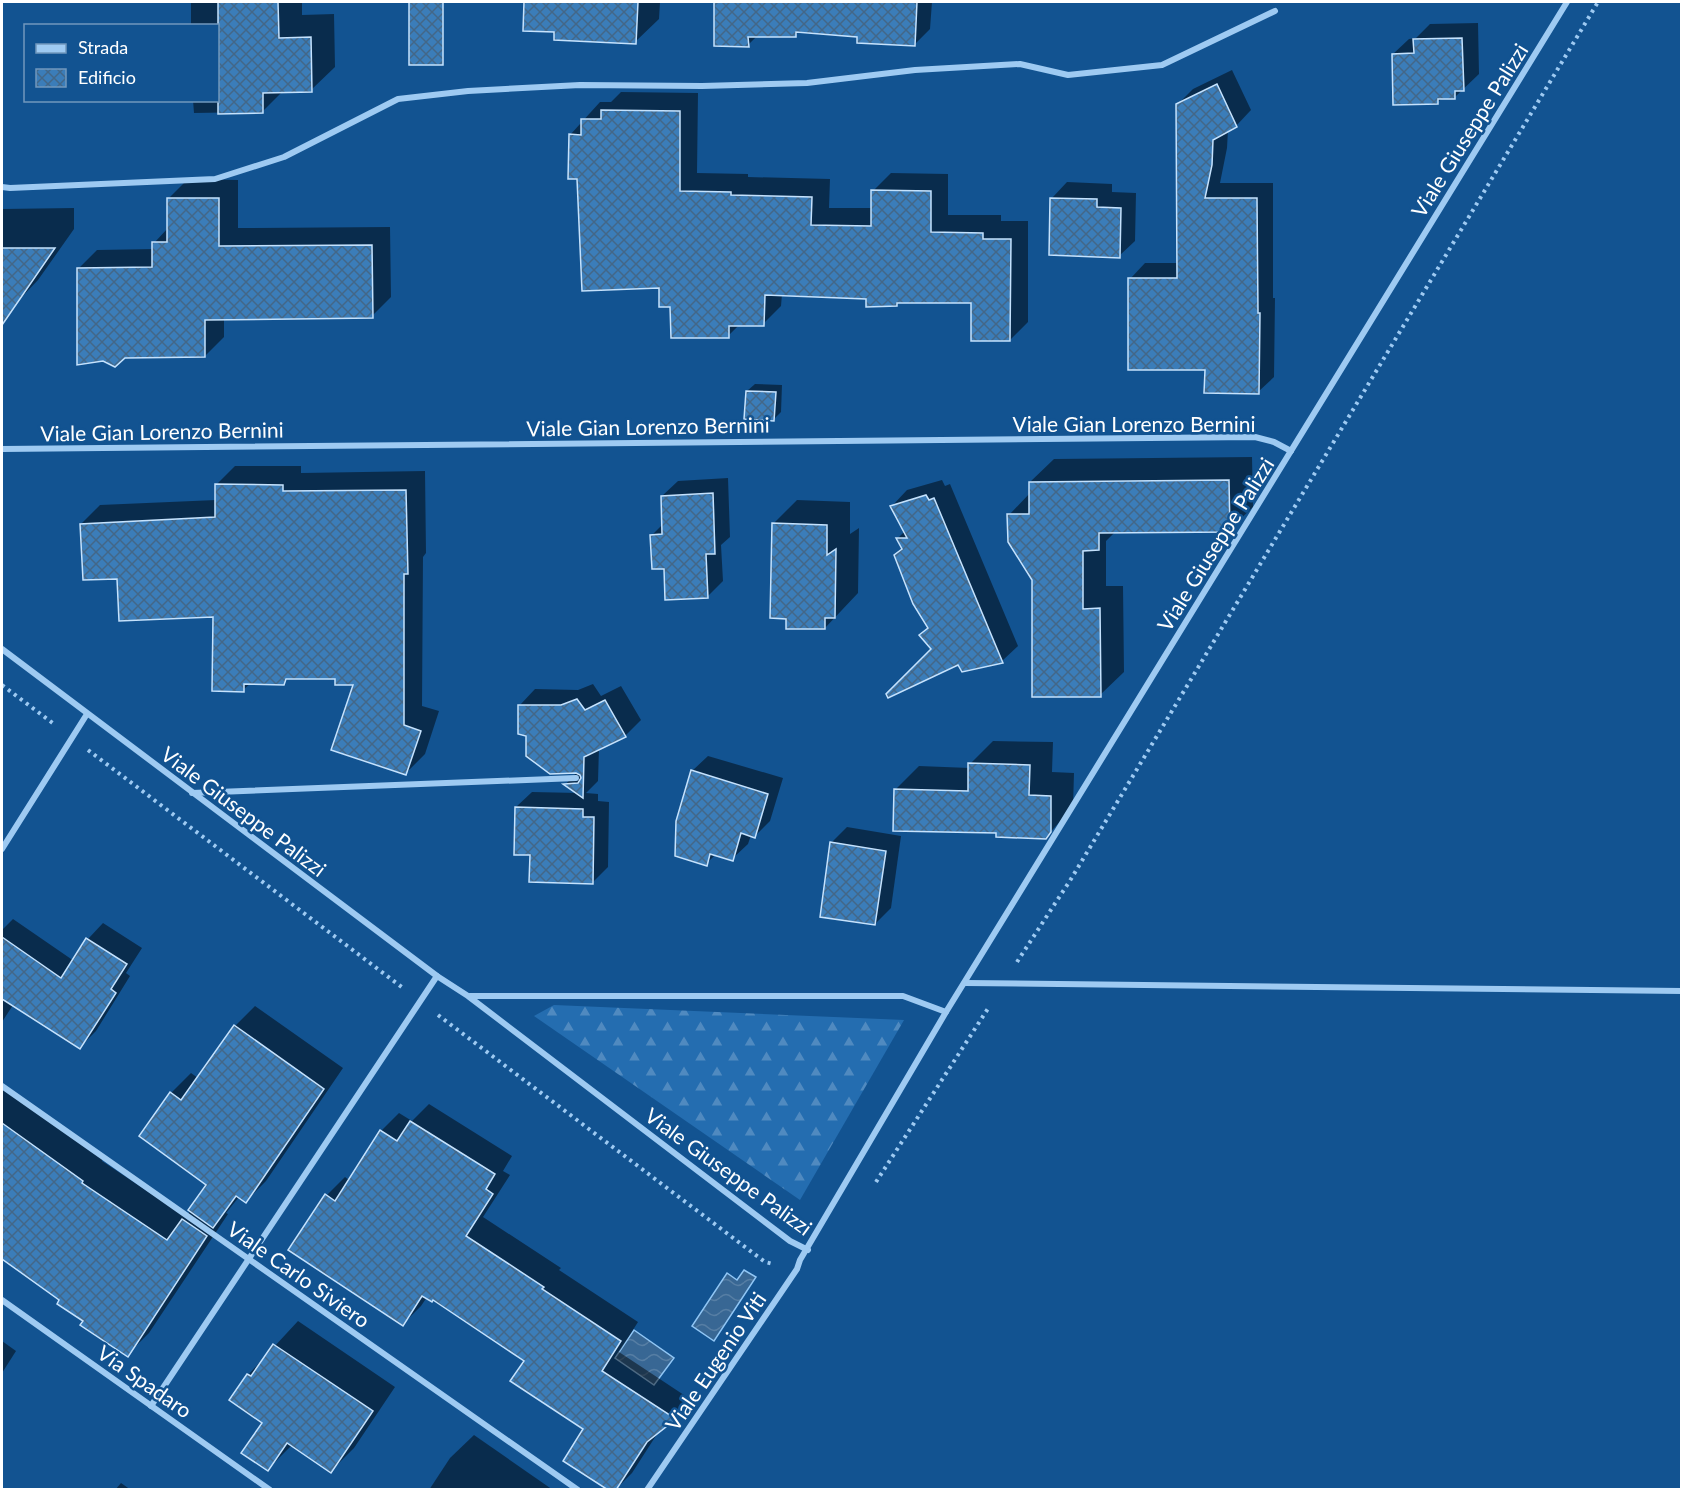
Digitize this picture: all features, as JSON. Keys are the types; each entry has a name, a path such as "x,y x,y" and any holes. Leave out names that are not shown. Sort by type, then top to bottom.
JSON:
{"street":[{"name":"Viale Giuseppe Palizzi","path":"2,649 437,976 468,996 790,1241 808,1250 946,1012 1567,2"},
{"path":"2,187 215,179 284,158 398,99 468,91 580,85 702,86 807,83 915,70 1020,64 1068,75 1162,65 1275,11"},
{"name":"Viale Gian Lorenzo Bernini","path":"2,448 1255,437 1274,442 1291,451"},
{"path":"2,849 87,714"},
{"path":"192,793 576,778"},
{"path":"151,1406 437,976"},
{"path":"965,983 1682,991"},
{"path":"468,996 903,996 946,1012"},
{"name":"Viale Carlo Siviero","path":"2,1086 578,1490"},
{"name":"Viale Eugenio Viti","path":"647,1490 798,1269 800,1260 808,1250"},
{"name":"Via Spadaro","path":"2,1300 270,1490"}],"path":[{"path":"1013,969 1083,859 1598,2"},
{"path":"2,685 58,727"},
{"path":"86,748 765,1262 798,1269"},
{"path":"870,1190 993,1000"}],"green space":[{"path":"554,1005 904,1020 800,1200 534,1016"}],"water":[{"path":"744,1270 756,1277 714,1341 692,1326 727,1273 737,1280"},
{"path":"634,1330 674,1358 654,1385 615,1358"}],"building":[{"path":"218,2 278,2 279,38 311,37 312,92 263,93 263,113 218,114"},
{"path":"409,2 443,2 443,65 409,65"},
{"path":"524,2 638,2 636,44 554,40 554,32 523,31"},
{"path":"714,2 917,2 915,46 857,43 857,37 796,32 796,37 748,37 749,47 714,46"},
{"path":"1462,38 1464,91 1455,91 1455,99 1438,99 1438,104 1393,105 1392,54 1414,53 1413,39"},
{"path":"1217,84 1237,127 1213,140 1212,165 1205,198 1257,198 1258,313 1260,313 1259,394 1204,393 1205,370 1128,370 1128,278 1177,278 1176,104"},
{"path":"601,110 680,111 680,191 812,197 811,225 871,226 871,190 931,191 931,232 983,233 983,239 1011,239 1010,341 971,341 971,303 897,303 897,306 866,307 866,299 765,295 764,326 729,326 729,338 671,338 670,307 659,307 659,288 582,291 577,179 568,179 569,134 581,135 581,119 601,119"},
{"path":"167,198 219,198 219,246 372,245 373,318 205,320 205,357 125,358 115,367 103,361 77,365 77,268 152,267 152,242 167,242"},
{"path":"1050,198 1097,199 1097,207 1121,208 1120,258 1049,255"},
{"path":"2,248 55,248 2,325"},
{"path":"746,391 776,392 774,421 744,419"},
{"path":"1229,480 1230,532 1099,533 1099,550 1083,551 1083,609 1100,608 1101,697 1032,697 1032,580 1008,542 1007,514 1029,514 1029,482"},
{"path":"215,484 283,485 283,491 406,490 408,574 404,574 404,725 421,731 406,775 331,750 353,685 335,685 335,679 286,679 284,685 244,684 244,692 212,691 213,617 119,621 117,579 83,580 80,524 215,517"},
{"path":"713,493 715,554 706,554 708,598 665,600 664,569 652,569 650,535 662,534 661,496"},
{"path":"926,495 929,500 934,498 1003,663 962,672 958,665 888,698 886,694 931,649 919,635 928,628 913,604 894,555 902,549 896,538 907,538 890,506"},
{"path":"772,523 827,525 827,555 836,549 835,618 825,618 825,629 786,629 786,619 770,618"},
{"path":"577,699 585,710 605,700 626,737 584,757 583,798 563,784 578,783 580,775 576,773 550,774 526,756 526,736 518,734 518,705 561,705"},
{"path":"968,763 1030,765 1029,795 1051,796 1051,832 1046,839 996,837 996,833 893,831 894,789 968,791"},
{"path":"691,770 768,794 755,838 741,833 733,861 710,854 707,866 675,856 676,821"},
{"path":"515,807 583,809 583,817 594,817 593,884 529,882 530,855 514,855"},
{"path":"830,842 886,851 875,925 820,917"},
{"path":"2,937 61,978 86,938 127,964 111,989 116,993 80,1049 2,999"},
{"path":"234,1025 324,1089 246,1203 236,1196 213,1228 188,1210 206,1185 139,1136 170,1092 181,1100"},
{"path":"410,1121 495,1174 486,1189 493,1194 466,1236 621,1341 602,1371 676,1419 647,1442 616,1490 608,1490 563,1461 583,1429 510,1381 524,1361 433,1300 432,1302 422,1296 403,1326 288,1250 325,1194 335,1201 380,1130 397,1141"},
{"path":"2,1123 83,1181 82,1183 167,1240 182,1219 207,1236 128,1357 80,1325 83,1321 57,1304 59,1300 2,1259"},
{"path":"273,1344 373,1411 331,1473 287,1443 268,1471 241,1453 262,1423 229,1400 247,1374 251,1376"}]}
